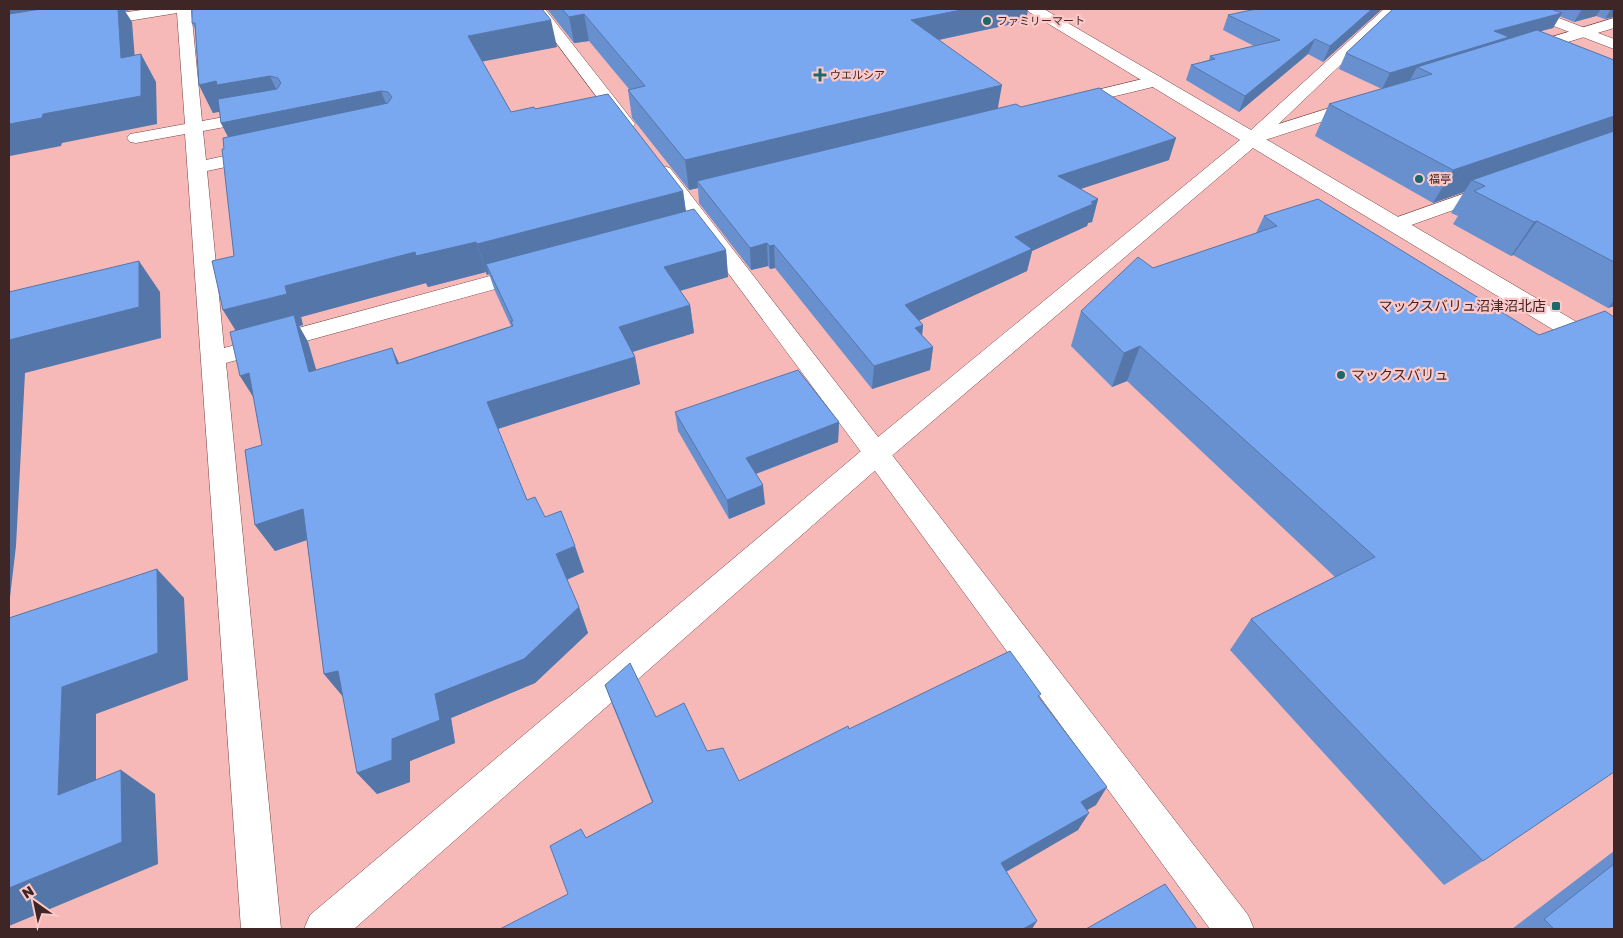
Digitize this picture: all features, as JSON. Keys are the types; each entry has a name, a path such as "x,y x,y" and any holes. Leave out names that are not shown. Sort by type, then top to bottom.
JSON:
{"street":[{"path":"78,24 176,9"},
{"path":"184,9 261,929"},
{"path":"538,9 644,147 692,196 693,228 877,453 1234,929"},
{"path":"1034,9 1614,355"},
{"path":"324,929 877,453 1253,138 1392,9"},
{"path":"1522,9 1614,44"},
{"path":"1510,55 1614,23"},
{"path":"1049,107 1156,81"},
{"path":"1253,138 1380,96"},
{"path":"136,138 193,129 274,112"},
{"path":"196,168 275,151"},
{"path":"1396,224 1514,182"},
{"path":"212,359 549,267"},
{"path":"1575,331 1598,321"}],"building":[{"path":"41,9 118,9 121,58 141,54 141,96 43,114 42,118 9,124 9,14"},
{"path":"192,9 542,9 551,20 468,36 511,112 608,94 683,191 477,244 476,242 416,256 415,252 285,286 287,294 223,310 212,261 234,256 222,149 224,149 223,138 388,103 392,97 388,92 381,91 221,123 218,99 277,89 281,83 278,78 270,76 217,85 216,81 199,85 195,23 192,23"},
{"path":"562,9 966,9 911,20 1002,85 685,160 628,90 645,86 584,14 569,17"},
{"path":"1256,9 1372,9 1330,46 1315,39 1245,96 1191,65 1215,59 1210,56 1280,40 1228,15"},
{"path":"1393,9 1551,9 1562,13 1494,31 1509,37 1390,73 1346,53"},
{"path":"1537,30 1614,60 1614,116 1453,170 1329,104 1432,74 1417,67"},
{"path":"1099,88 1176,138 1058,176 1098,199 1091,202 1093,204 1015,237 1032,249 905,305 923,325 915,328 933,347 874,366 774,245 769,246 767,243 750,248 697,181 1016,104 1021,107"},
{"path":"1614,131 1614,262 1537,221 1534,222 1474,191 1485,186 1472,180"},
{"path":"1318,199 1539,335 1605,311 1614,317 1614,772 1483,861 1251,619 1375,557 1140,346 1124,353 1081,311 1138,257 1153,268 1277,226 1264,216"},
{"path":"694,209 726,250 664,267 690,305 619,327 635,357 487,402 527,500 535,497 545,517 561,511 575,546 556,554 579,607 524,659 435,694 440,720 392,739 392,760 357,773 338,671 324,674 303,509 255,525 245,450 262,445 249,373 240,376 230,332 294,315 309,372 392,348 397,364 513,326 511,321 513,321 486,264"},
{"path":"139,261 139,307 9,340 9,292"},
{"path":"798,370 839,422 746,458 763,485 727,500 675,412"},
{"path":"157,569 158,653 62,687 58,795 121,770 122,842 9,888 9,618"},
{"path":"1010,651 1041,694 1038,696 1107,787 1081,802 1089,813 1001,863 1037,921 1023,929 500,929 568,894 550,846 581,829 586,838 653,802 605,685 630,663 656,717 684,703 707,751 723,748 739,781 848,726 849,729"},
{"path":"1614,864 1614,929 1554,929 1544,919"},
{"path":"1165,884 1197,929 1086,929"}],"place":[{"name":"ファミリーマート","path":"987,21"},
{"name":"ウエルシア","path":"820,75"},
{"name":"福亭","path":"1419,179"},
{"name":"マックスバリュ沼津沼北店","path":"1556,306"},
{"name":"マックスバリュ","path":"1341,375"}]}
